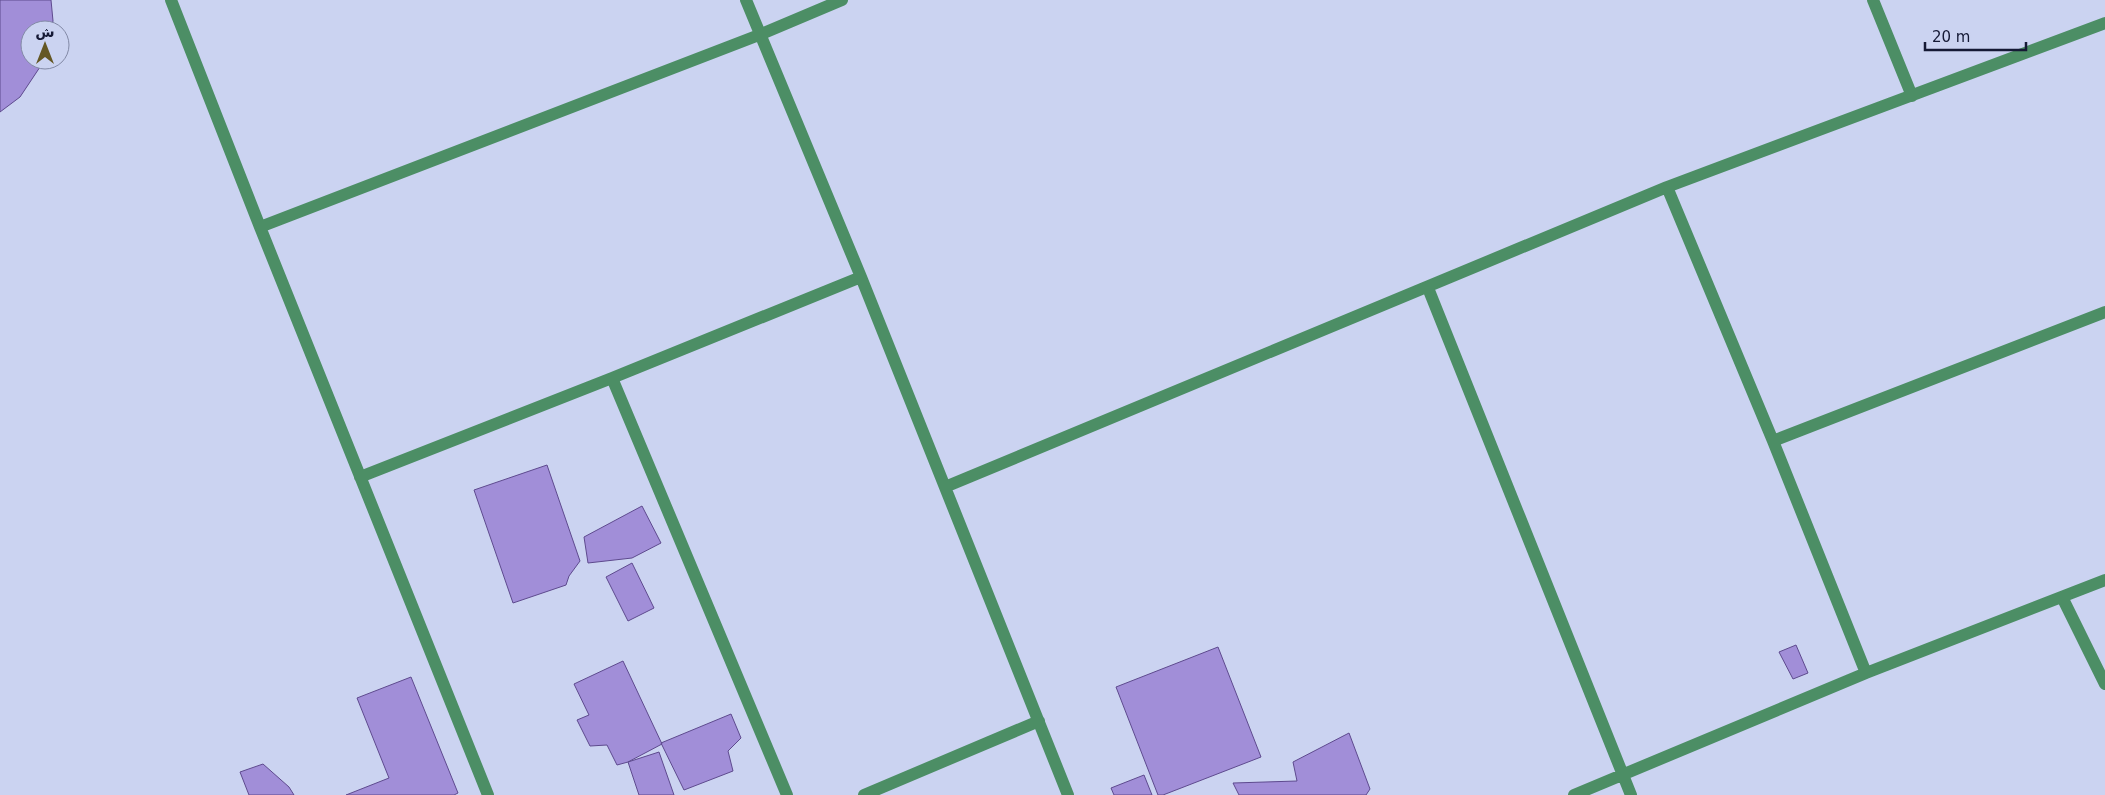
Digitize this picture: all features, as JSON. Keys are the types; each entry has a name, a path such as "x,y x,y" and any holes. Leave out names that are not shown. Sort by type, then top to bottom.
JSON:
{"street":[{"path":"171,0 488,795"},
{"path":"746,0 861,277 1068,795"},
{"path":"260,227 759,34 842,0"},
{"path":"1873,0 1912,96"},
{"path":"945,487 1428,288 1667,187 2105,23"},
{"path":"1667,187 1773,441 1866,673"},
{"path":"360,477 861,277"},
{"path":"1428,288 1631,795"},
{"path":"1773,441 2105,312"},
{"path":"612,378 787,795"},
{"path":"1574,795 1866,673 2105,580"},
{"path":"2062,597 2105,684"},
{"path":"864,795 1038,721"}],"building":[{"path":"0,0 51,0 53,20 20,20 20,70 38,70 20,97 0,112"},
{"path":"547,465 580,561 569,576 566,585 513,603 474,490"},
{"path":"642,506 661,543 632,558 588,563 584,537"},
{"path":"632,563 654,608 628,621 606,577"},
{"path":"1796,645 1808,673 1793,679 1779,652"},
{"path":"1218,647 1261,757 1163,795 1158,795 1116,687"},
{"path":"623,661 662,744 628,762 617,765 607,745 590,746 577,720 589,715 574,684"},
{"path":"411,677 458,793 454,795 346,795 389,778 357,698"},
{"path":"731,714 741,738 728,751 733,771 684,790 661,743"},
{"path":"1349,733 1370,789 1366,795 1239,795 1233,783 1297,781 1293,762"},
{"path":"659,752 674,795 639,795 628,762"},
{"path":"263,764 289,787 294,795 249,795 240,772"},
{"path":"1144,775 1152,795 1114,795 1111,788"}]}
